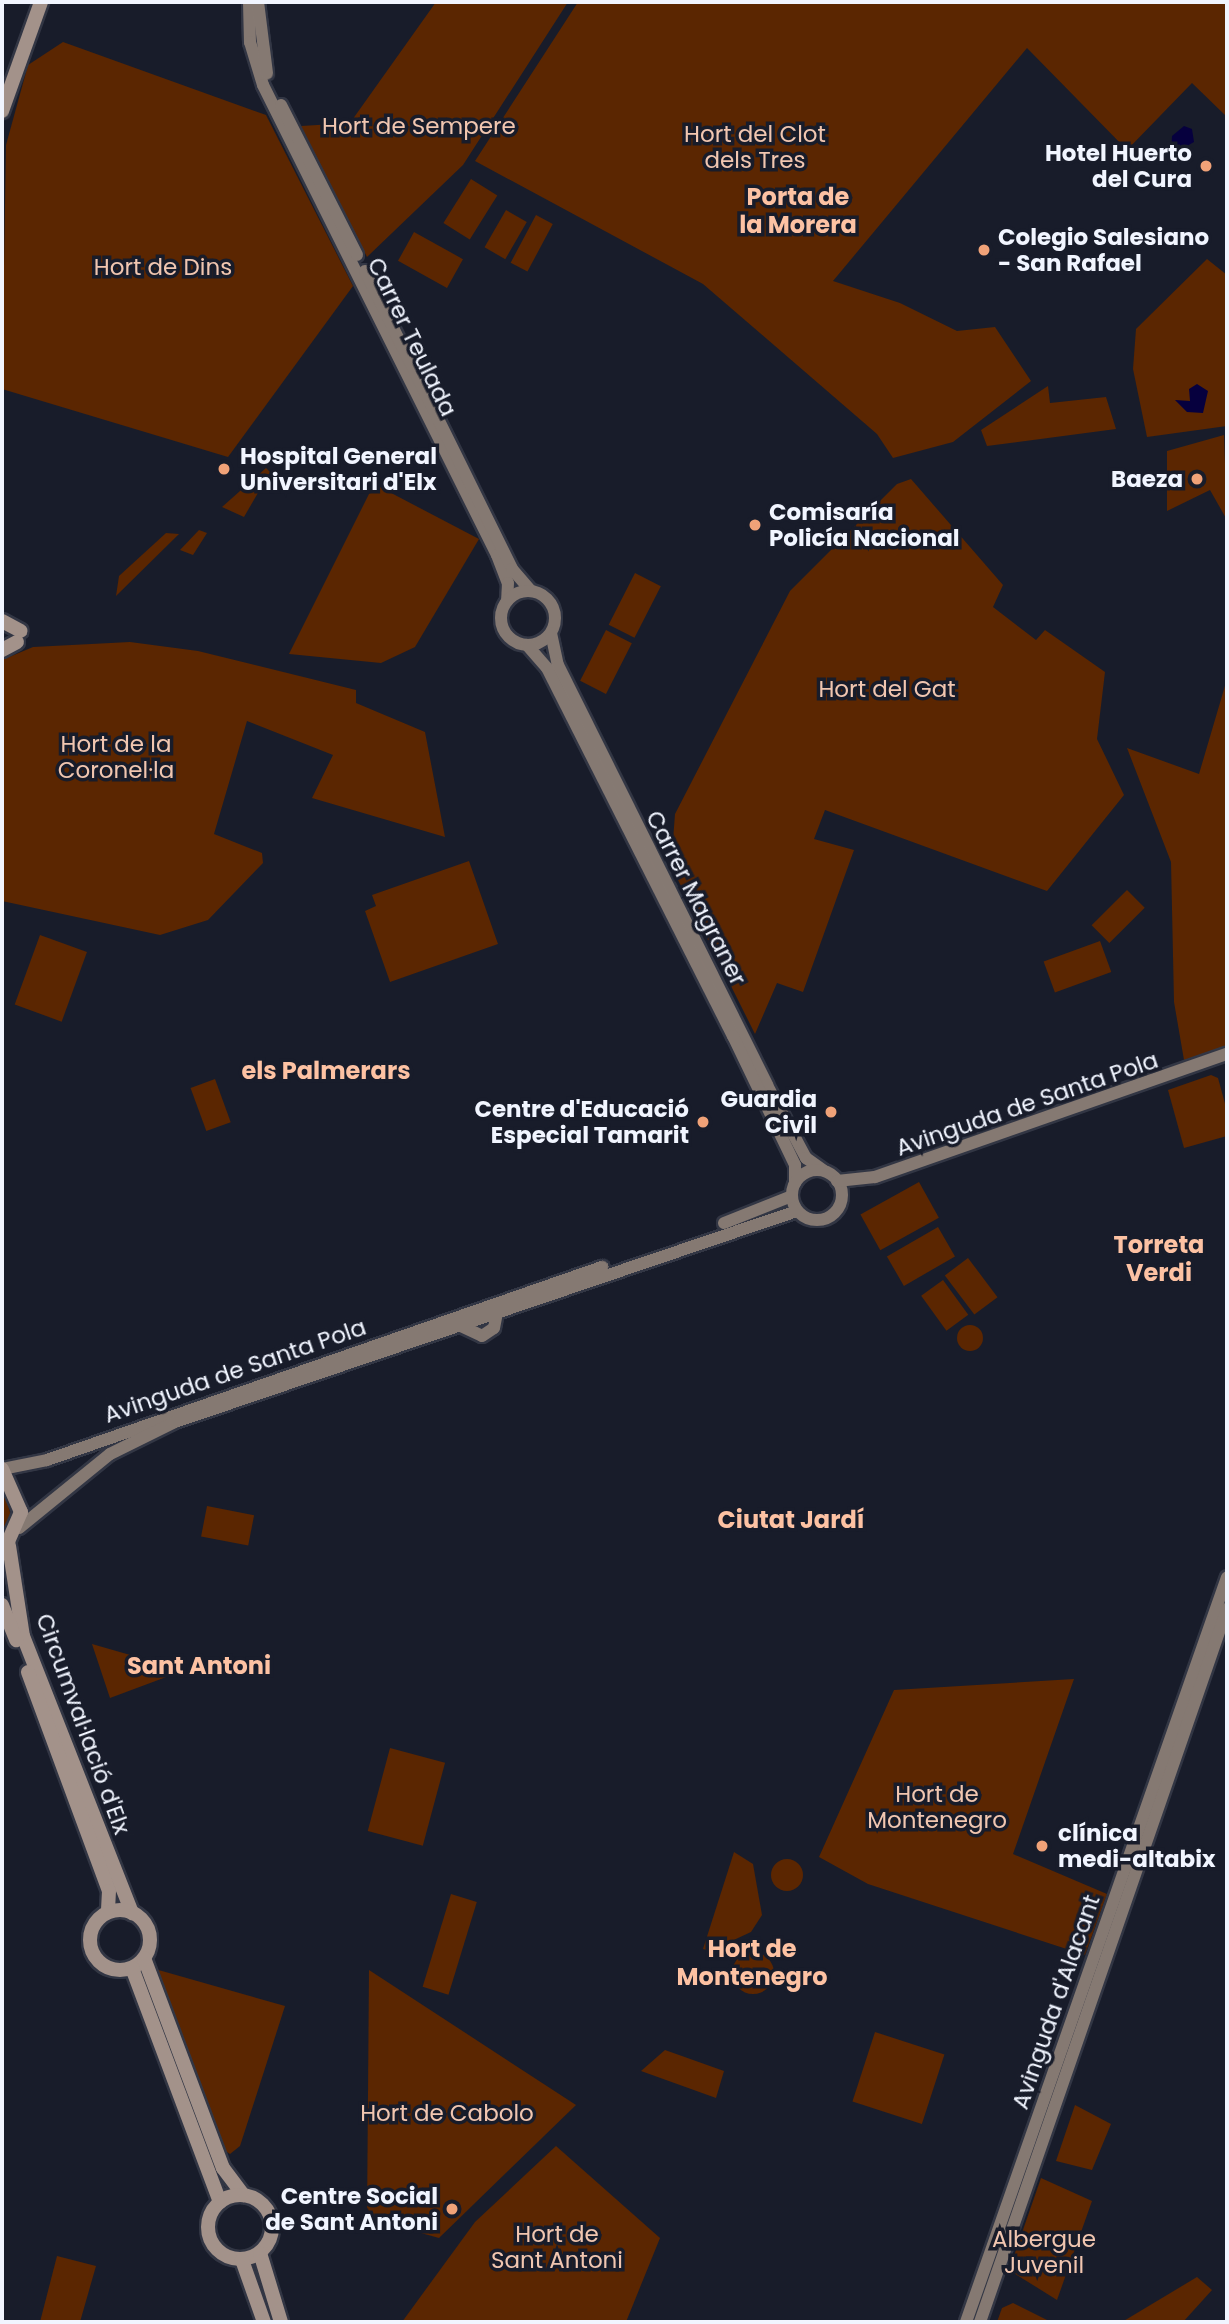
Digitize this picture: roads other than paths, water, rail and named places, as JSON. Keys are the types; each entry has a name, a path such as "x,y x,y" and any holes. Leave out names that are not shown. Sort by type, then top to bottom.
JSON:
{"main road":[{"path":"2,91 19,58 33,2"},
{"path":"2,111 41,2"},
{"name":"Carrer Teulada","path":"249,2 250,42 268,95 497,555 508,583 506,601"},
{"name":"Carrer Teulada","path":"258,2 262,58 282,108 512,569 530,590"},
{"path":"530,590 555,609 551,633 527,645 511,639 502,626 506,601 530,590"},
{"path":"2,621 19,637 2,650"},
{"name":"Carrer Magraner","path":"551,633 582,715 767,1085 806,1158 823,1170"},
{"name":"Carrer Magraner","path":"527,645 547,668 733,1037 795,1165 793,1190"},
{"name":"Avinguda de Santa Pola","path":"837,1181 875,1177 1225,1059"},
{"path":"823,1170 837,1181 842,1198 837,1211 818,1220 797,1211 793,1190 823,1170"},
{"name":"Avinguda de Santa Pola","path":"842,1198 875,1177"},
{"name":"Avinguda de Santa Pola","path":"2,1469 57,1457 481,1307 793,1190"},
{"name":"Avinguda de Santa Pola","path":"461,1326 482,1336 494,1328 496,1313 797,1211"},
{"path":"481,1307 496,1313"},
{"name":"Avinguda de Santa Pola","path":"19,1528 110,1454 175,1422 461,1326 481,1307"},
{"path":"2,1469 19,1496 19,1528 6,1550"},
{"name":"Circumval·lació d'Elx","path":"6,1550 23,1636 135,1914"},
{"name":"Avinguda d'Alacant","path":"966,2322 1227,1577"},
{"name":"Circumval·lació d'Elx","path":"2,1605 109,1891 108,1912"},
{"name":"Avinguda d'Alacant","path":"980,2322 1227,1609"},
{"path":"138,1963 108,1968 92,1951 92,1929 108,1912 135,1914 150,1937 138,1963 220,2202"},
{"path":"138,1963 223,2168 243,2195 260,2202 273,2224 260,2253 281,2322"},
{"path":"243,2195 220,2202 210,2216 209,2238 224,2256 243,2260 260,2253"},
{"path":"243,2260 264,2322"}],"place":[{"name":"Hotel Huerto del Cura","path":"1206,166"},
{"name":"Colegio Salesiano - San Rafael","path":"984,250"},
{"name":"Hospital General Universitari d'Elx","path":"224,469"},
{"name":"Baeza","path":"1197,479"},
{"name":"Comisaría Policía Nacional","path":"755,525"},
{"name":"Guardia Civil","path":"831,1112"},
{"name":"Centre d'Educació Especial Tamarit","path":"703,1122"},
{"name":"clínica medi-altabix","path":"1042,1846"},
{"name":"Centre Social de Sant Antoni","path":"452,2209"}],"district":[{"name":"Porta de la Morera","path":"798,211"},
{"name":"els Palmerars","path":"326,1071"},
{"name":"Torreta Verdi","path":"1159,1259"},
{"name":"Ciutat Jardí","path":"791,1520"},
{"name":"Sant Antoni","path":"199,1666"},
{"name":"Hort de Montenegro","path":"752,1963"}],"park label":[{"name":"Hort de Sempere","path":"419,126"},
{"name":"Hort del Clot dels Tres","path":"755,147"},
{"name":"Hort de Dins","path":"163,267"},
{"name":"Hort del Gat","path":"887,689"},
{"name":"Hort de la Coronel·la","path":"116,757"},
{"name":"Hort de Cabolo","path":"447,2113"},
{"name":"Hort de Sant Antoni","path":"557,2247"},
{"name":"Albergue Juvenil","path":"1044,2252"}]}
